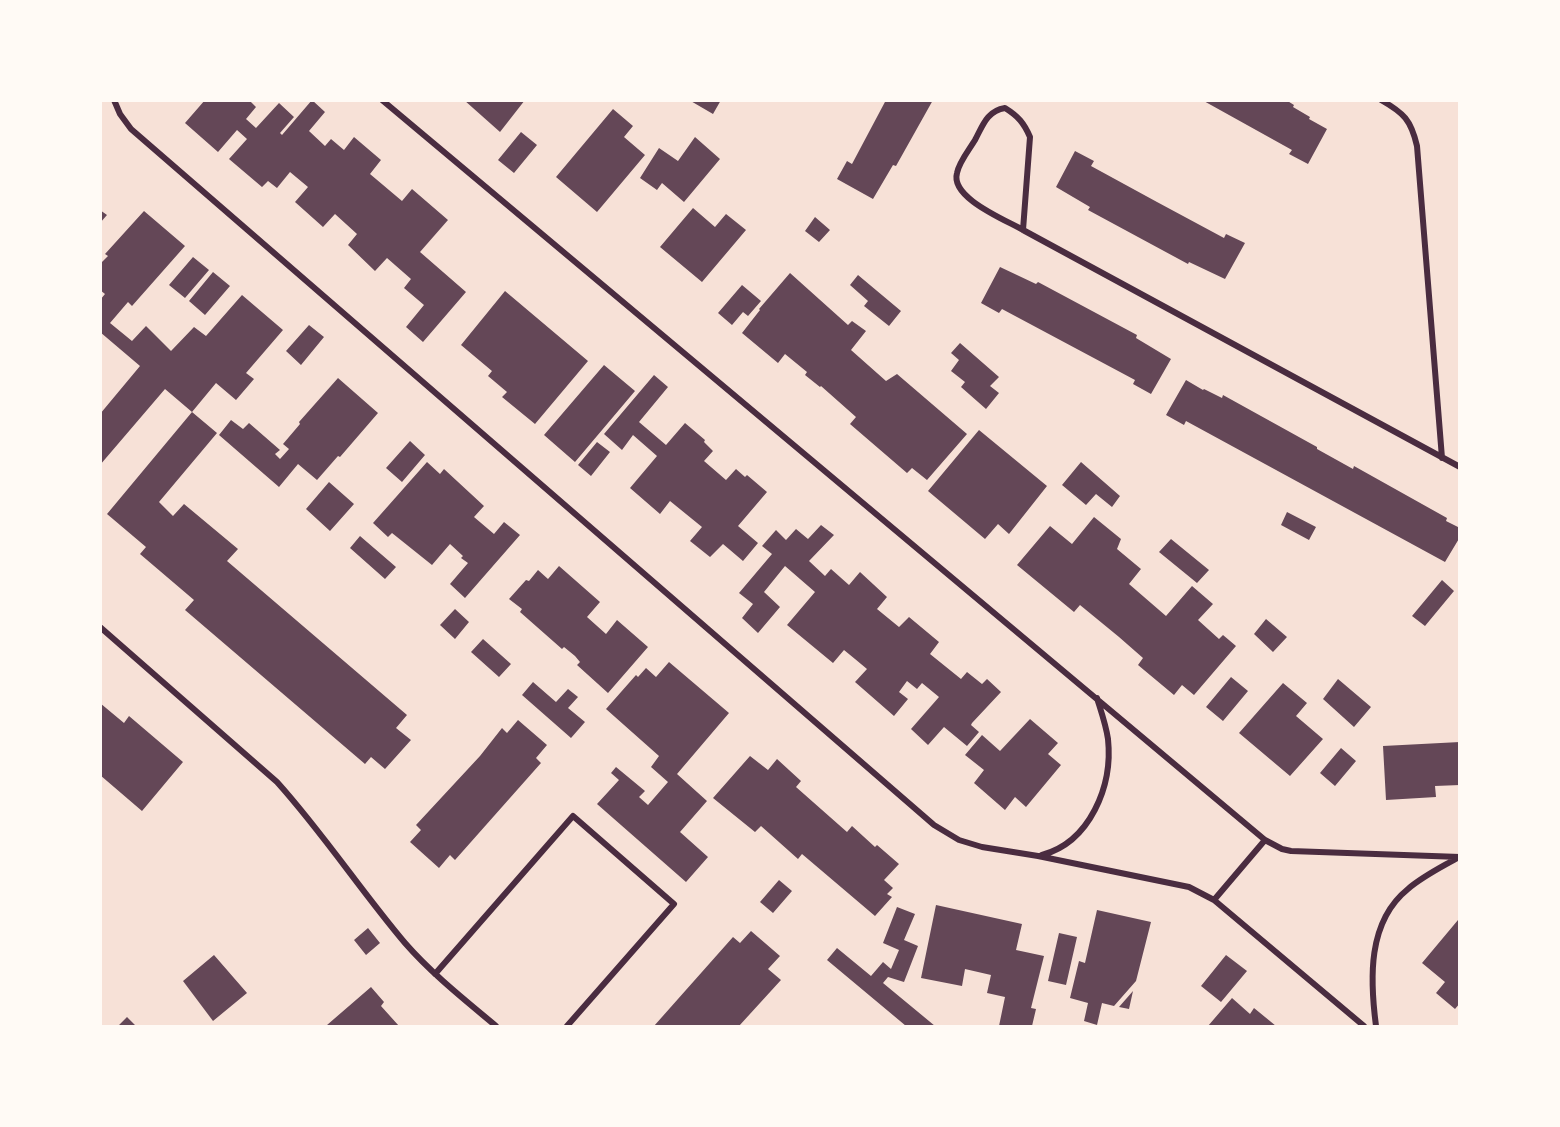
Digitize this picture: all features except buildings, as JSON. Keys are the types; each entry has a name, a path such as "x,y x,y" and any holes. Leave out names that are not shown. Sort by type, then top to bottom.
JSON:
{"street":[{"path":"114,100 120,114 131,129 934,825 959,840 982,847 1189,887 1214,900 1364,1026"},
{"path":"382,100 1265,840 1291,851 1460,857"},
{"path":"1381,100 1406,116 1418,146 1443,458"},
{"path":"1023,230 1030,137 1018,115 1005,108 995,109 986,120 956,173 958,186 966,197 1023,230 1460,467"},
{"path":"100,627 277,782 298,805 399,935 435,974 496,1026"},
{"path":"1038,856 1056,851 1070,841 1087,824 1098,805 1105,782 1108,738 1097,698"},
{"path":"435,974 573,816 674,904 567,1026"},
{"path":"1214,900 1265,840"},
{"path":"1376,1026 1371,971 1381,927 1393,906 1406,890 1460,857"}]}
